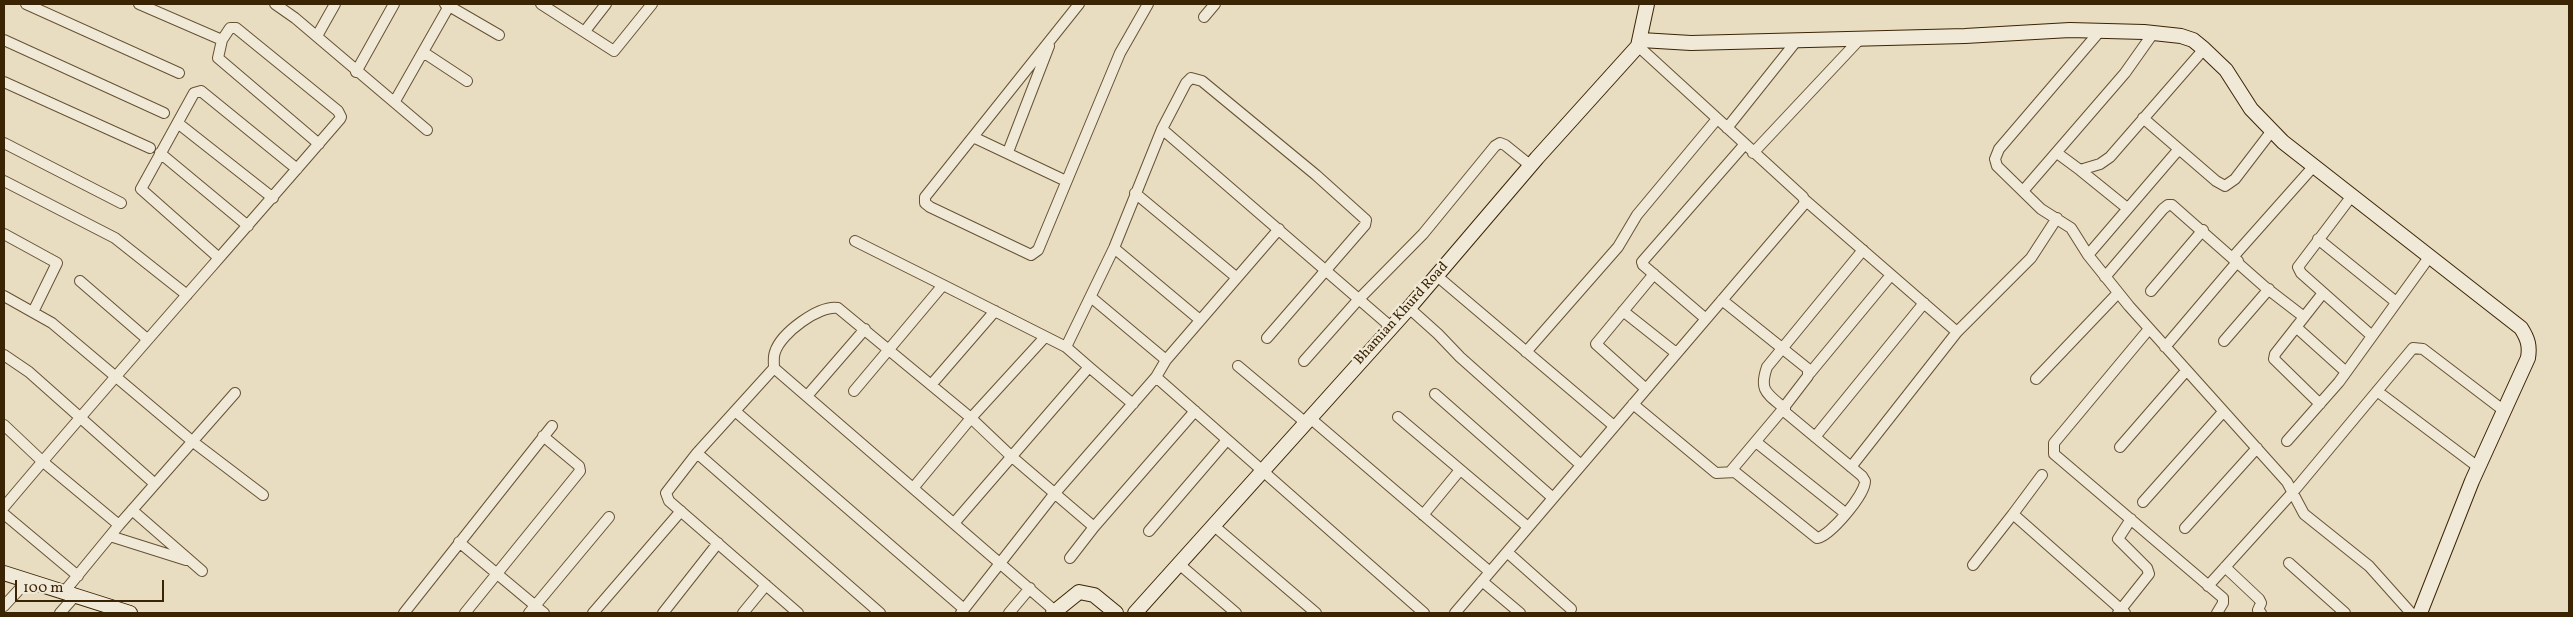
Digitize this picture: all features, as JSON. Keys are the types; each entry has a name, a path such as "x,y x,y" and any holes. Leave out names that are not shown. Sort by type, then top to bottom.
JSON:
{"street":[{"path":"26,4 179,72"},
{"path":"139,4 222,40"},
{"path":"277,4 317,36 356,72 395,101 427,130"},
{"path":"317,36 335,4"},
{"path":"356,72 394,4"},
{"path":"544,4 614,51 652,4"},
{"path":"585,31 606,4"},
{"path":"1079,4 926,194 925,200 930,207 1031,255 1037,253 1120,53 1144,5"},
{"path":"1204,17 1215,4"},
{"path":"1640,43 1647,4"},
{"path":"395,101 447,5 499,35"},
{"path":"4,507 147,339 273,198 319,144 341,117 338,111 236,28 229,28 222,40 218,58 319,144"},
{"path":"1640,43 1860,39 2100,31 2154,32 2181,36 2193,40 2226,70 2251,109 2271,132 2351,197 2521,328 2527,337 2530,347 2528,358 2478,467 2420,613"},
{"path":"2100,31 1996,154 1997,166 2041,209 2071,228 2088,255 2118,293 2186,371 2288,482 2304,514 2369,566 2411,613"},
{"path":"2023,191 2125,73 2154,32"},
{"path":"1008,152 1052,38"},
{"path":"1727,128 1798,39"},
{"path":"1753,153 1860,39"},
{"path":"4,40 164,113"},
{"path":"1640,43 1753,153 1957,332"},
{"name":"Bhamian Khurd Road","path":"1135,613 1409,308 1530,166 1640,43"},
{"path":"2080,170 2086,170 2100,164 2110,157 2204,49"},
{"path":"423,52 468,81"},
{"path":"1066,347 1092,298 1162,129 1186,83 1192,78 1196,78 1316,175 1366,220 1365,225 1267,338"},
{"path":"4,82 150,148"},
{"path":"220,258 141,190 160,153 179,124 194,93 200,90 297,169"},
{"path":"2144,118 2216,181 2225,186 2235,179 2271,132"},
{"path":"1526,352 1618,247 1637,215 1717,119"},
{"path":"179,124 273,198"},
{"path":"1162,129 1390,328"},
{"path":"973,136 1066,181"},
{"path":"4,143 121,202"},
{"path":"1304,361 1358,300 1423,234 1498,144 1505,144 1530,166"},
{"path":"1706,319 1643,265 1643,260 1744,144"},
{"path":"2088,255 2179,149"},
{"path":"160,153 248,226"},
{"path":"2057,153 2127,208"},
{"path":"2165,347 2313,167"},
{"path":"4,181 114,238 187,295"},
{"path":"1135,193 1236,277"},
{"path":"2351,197 2298,267 2301,274 2372,336"},
{"path":"1455,613 1805,204 1805,200"},
{"path":"2105,276 2168,205 2177,208 2269,290 2304,317"},
{"path":"1851,467 1957,332 2032,258 2057,218"},
{"path":"735,411 962,611 1056,493 1156,377 1166,360 1278,229"},
{"path":"2151,291 2203,230"},
{"path":"4,234 57,263 33,312"},
{"path":"2318,239 2396,302"},
{"path":"855,241 1066,347 1133,404"},
{"path":"1114,248 1200,320"},
{"path":"1632,404 1716,473 1730,472 1740,476 1817,538 1828,533 1865,487 1862,476 1769,395 1764,389 1762,381 1767,367 1781,348 1863,250"},
{"path":"2287,441 2346,372 2430,256"},
{"path":"1646,389 1596,346 1622,310 1654,274"},
{"path":"1730,472 1891,275"},
{"path":"1437,276 1614,426"},
{"path":"80,281 147,339"},
{"path":"854,391 890,351 943,285"},
{"path":"2224,341 2269,290"},
{"path":"2036,379 2118,293"},
{"path":"2320,404 2274,359 2296,327 2324,293"},
{"path":"4,296 52,323 192,441 263,496"},
{"path":"1092,298 1166,360"},
{"path":"1722,300 1810,373"},
{"path":"1815,437 1924,303"},
{"path":"798,613 669,501 666,494 698,453 774,368 774,354 778,346 795,327 829,307 838,308 864,329 971,418 1011,456 1094,526"},
{"path":"1409,308 1438,334 1460,358 1581,465"},
{"path":"1622,310 1676,353"},
{"path":"931,385 995,311"},
{"path":"2296,327 2346,372"},
{"path":"807,396 864,329"},
{"path":"2149,329 2054,443 2052,449 2054,454 2224,600 2217,613"},
{"path":"914,487 971,418 1045,337"},
{"path":"2208,586 2293,492 2413,348 2418,347 2503,410"},
{"path":"4,355 24,367 155,484"},
{"path":"1238,366 1308,420 1490,572"},
{"path":"955,522 1089,367"},
{"path":"774,368 955,522 1030,588 1054,612 1072,595 1079,592 1088,592 1116,613"},
{"path":"2120,447 2186,371"},
{"path":"1156,377 1424,613"},
{"path":"2377,391 2478,467"},
{"path":"60,613 78,576 119,525 235,393"},
{"path":"1435,394 1552,498"},
{"path":"1070,558 1094,526 1195,411"},
{"path":"2143,502 2223,412"},
{"path":"1398,417 1528,527"},
{"path":"4,425 42,461 119,525"},
{"path":"404,613 552,426"},
{"path":"465,613 580,472 579,466 543,436"},
{"path":"1149,530 1227,440"},
{"path":"1756,442 1845,513"},
{"path":"2185,528 2256,448"},
{"path":"698,453 880,613"},
{"path":"1423,515 1460,470"},
{"path":"1973,565 2042,475"},
{"path":"132,510 202,571"},
{"path":"593,613 681,511"},
{"path":"4,514 78,576"},
{"path":"2013,514 2121,612 2149,574 2148,568 2118,539 2131,519"},
{"path":"532,610 609,517"},
{"path":"1213,524 1316,613"},
{"path":"110,536 191,561"},
{"path":"459,542 496,573 532,610 544,613"},
{"path":"663,613 718,543"},
{"path":"1506,552 1571,609"},
{"path":"2289,563 2345,613"},
{"path":"1179,564 1236,613"},
{"path":"2225,567 2259,599 2261,603 2258,610 2261,613"},
{"path":"4,573 130,613"},
{"path":"4,606 27,581"},
{"path":"1482,581 1520,613"},
{"path":"743,613 766,586"},
{"path":"1009,613 1030,588"}]}
